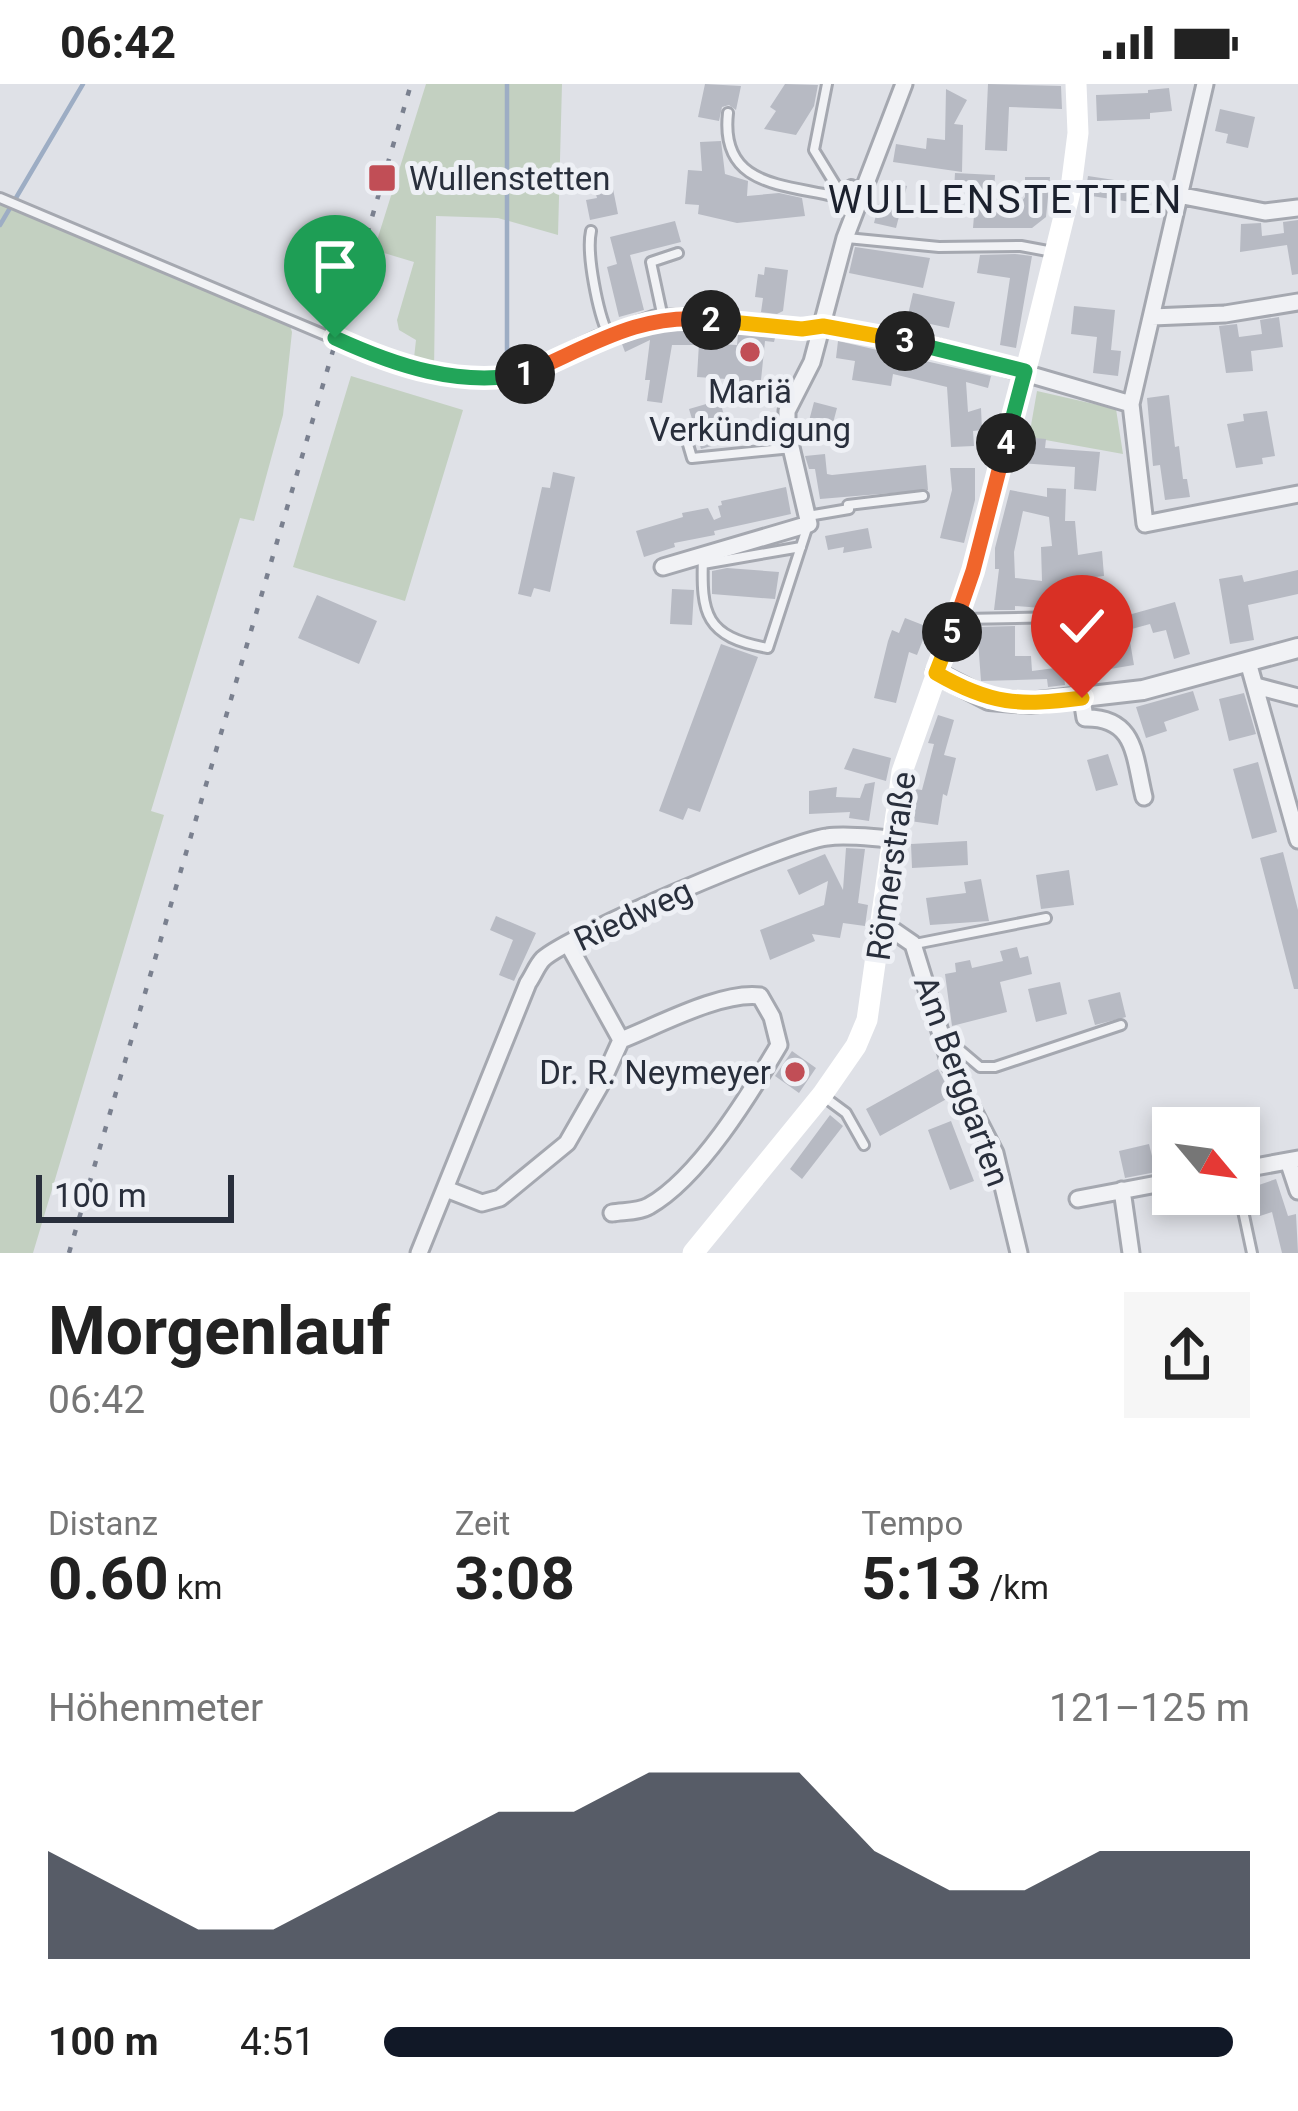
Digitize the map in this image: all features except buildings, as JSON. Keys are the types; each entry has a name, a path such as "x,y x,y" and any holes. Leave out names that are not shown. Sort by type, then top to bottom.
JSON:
{"main road":[{"name":"Römerstraße","path":"703,1250 822,1095 856,1046 867,1020 902,772 978,553 1025,371 1071,188 1078,134 1076,84"}],"street":[{"path":"663,567 703,560 808,520 791,448 788,411 812,362 845,238 904,84"},
{"path":"1205,84 1131,404 1145,524 1298,494"},
{"path":"1178,195 1265,212 1298,208"},
{"path":"1151,317 1225,314 1298,302"},
{"path":"500,379 525,374 608,336 663,318 690,317 802,329 823,326 935,346 1131,404"},
{"path":"936,673 998,702 1082,698 1144,690 1298,648"},
{"path":"1248,662 1298,840"},
{"path":"1256,686 1298,697"},
{"path":"1082,698 1085,718 1108,718 1123,727 1144,797"},
{"name":"Riedweg","path":"419,1253 528,983 542,960 568,944 800,843 827,836 892,839"},
{"name":"Am Berggarten","path":"884,924 913,944 951,1066 994,1153 1019,1253"},
{"path":"568,944 620,1040"},
{"path":"446,1189 482,1204 500,1198 567,1143 620,1040 747,994 760,996 772,1017 779,1046 747,1099 693,1168 647,1208 612,1213"},
{"path":"1260,1166 1293,1160 1298,1191"},
{"path":"1078,1199 1152,1185"},
{"path":"1122,1190 1131,1253"}],"lane":[{"path":"827,84 814,150 846,211 854,214"},
{"path":"728,113 726,133 732,152 743,169 761,182 833,196 851,184 863,190"},
{"path":"1,198 375,356 454,378 500,379"},
{"path":"591,231 588,245 608,336"},
{"path":"845,238 939,247 1021,246 1055,252"},
{"path":"663,318 651,262 678,253"},
{"path":"687,441 692,458 791,448"},
{"path":"801,547 703,560 707,620 719,632 768,648 801,547 808,520 849,509 848,505 923,496"},
{"path":"957,619 1062,617 1065,603 1087,599"},
{"path":"913,944 1046,918"},
{"path":"940,1034 980,1067 995,1067 1120,1025"},
{"path":"822,1095 846,1113 864,1145"},
{"path":"1244,1215 1252,1253"}],"green space":[{"path":"426,84 562,84 558,235 498,218 436,216 434,373 413,367 416,340 399,330 397,320 414,262 374,250"},
{"path":"0,203 282,319 292,332 283,415 254,521 240,518 151,811 164,815 33,1253 0,1253"},
{"path":"351,376 463,410 405,601 293,567"},
{"path":"1037,391 1116,409 1123,454 1029,437"}],"waterway":[{"path":"0,225 83,84"},
{"path":"507,84 507,354"}],"railway":[{"path":"69,1253 411,84"}],"place":[{"name":"Wullenstetten","path":"382,178"},
{"name":"Mariä Verkündigung","path":"750,352"},
{"name":"Dr. R. Neymeyer","path":"795,1072"}],"district":[{"name":"WULLENSTETTEN","path":"1006,200"}],"route":[{"path":"335,338 375,356 454,378 500,379 525,374 596,340 656,319 690,317 802,329 823,326 935,346 1025,371 973,571 936,673 979,697 1009,704 1082,698"}]}
